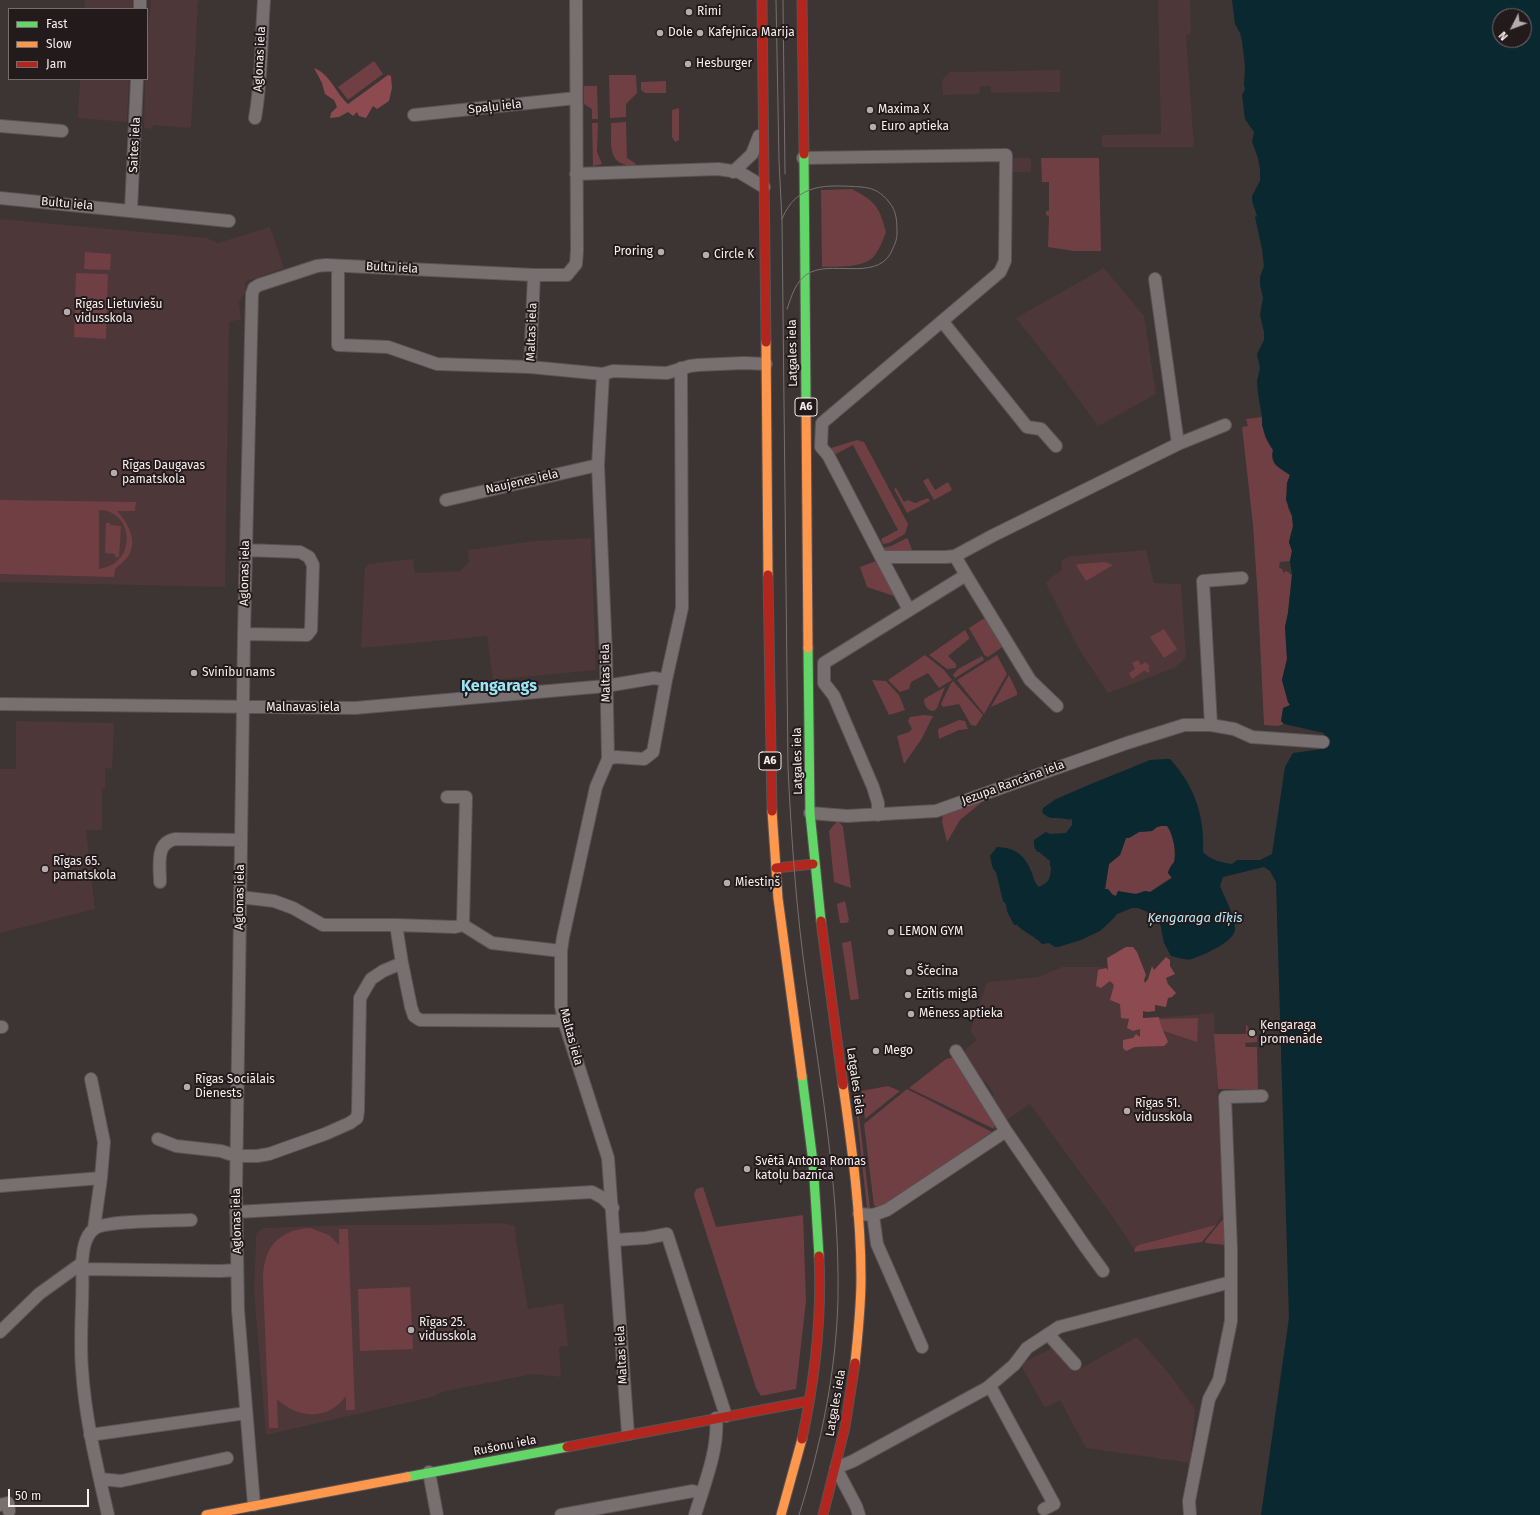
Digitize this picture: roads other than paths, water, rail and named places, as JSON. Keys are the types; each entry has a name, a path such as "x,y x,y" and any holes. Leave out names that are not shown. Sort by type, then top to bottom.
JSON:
{"main road":[{"name":"A6","path":"762,0 772,818 778,899 811,1136 820,1245 819,1324 809,1400 801,1443 781,1515"},
{"name":"Latgales iela","path":"802,0 810,813 814,864 846,1102 859,1214 861,1278 859,1319 848,1413 836,1468 823,1515"},
{"path":"776,868 814,864"},
{"name":"Rušonu iela","path":"206,1515 251,1509 429,1472 809,1400"}],"street":[{"name":"Aglonas iela","path":"255,118 260,89 264,0"},
{"path":"534,275 568,275 576,264 576,0"},
{"name":"Saites iela","path":"131,210 137,80"},
{"name":"Spaļu iela","path":"414,115 576,98"},
{"path":"733,172 752,154 764,123"},
{"path":"0,126 62,131"},
{"path":"803,158 1006,155 1005,260 1000,272 827,417 822,423 821,447 828,455 909,610"},
{"path":"576,174 718,169 743,174 764,187"},
{"name":"Bultu iela","path":"0,198 230,221"},
{"name":"Bultu iela","path":"254,288 317,266 534,275"},
{"path":"338,266 338,345 388,347 437,364 530,366"},
{"name":"Maltas iela","path":"534,275 530,366 603,374 598,465 608,759 596,787 565,926 561,951 561,1006 564,1021 608,1158 613,1208 628,1434"},
{"path":"1155,279 1178,444"},
{"name":"Aglonas iela","path":"251,1509 246,1413 238,1310 236,1156 244,634 251,328 252,294 254,288"},
{"path":"942,321 1027,427 1041,429 1056,446"},
{"path":"603,374 613,371 667,373 680,368 698,365 744,363 766,364"},
{"path":"608,759 616,757 644,759 653,752 666,680 682,608 680,368"},
{"path":"881,557 955,556 992,536 1178,444 1225,425"},
{"path":"806,434 821,434"},
{"name":"Naujenes iela","path":"446,500 598,465"},
{"path":"244,634 307,635 311,630 313,565 309,557 300,552 246,550"},
{"path":"955,556 1030,680 1057,706"},
{"path":"878,814 878,803 873,786 834,696 824,682 824,664 966,575"},
{"path":"1211,725 1203,581 1242,578"},
{"path":"809,673 824,673"},
{"name":"Malnavas iela","path":"0,704 355,708 606,686 654,678 666,680"},
{"name":"Jezupa Rancāna iela","path":"810,813 847,816 936,810 1164,730 1184,725 1211,725 1234,729 1252,737 1323,742"},
{"path":"447,797 466,798 463,925"},
{"path":"160,882 161,852 163,845 169,840 241,840"},
{"path":"240,897 274,901 293,908 323,925 455,927 463,925 492,943 561,951"},
{"path":"396,925 411,1007 414,1016 420,1020 564,1021"},
{"path":"158,1139 176,1146 221,1151 236,1156 257,1156 269,1154 325,1134 350,1123 357,1118 360,998 371,979 383,971 402,962"},
{"path":"956,1051 1006,1131 1103,1271"},
{"path":"91,1079 104,1142 94,1228"},
{"path":"1190,1515 1189,1501 1209,1399 1219,1380 1231,1321 1225,1097 1262,1096"},
{"path":"859,1214 874,1215 887,1210 1006,1131"},
{"path":"592,1192 600,1185 610,1171"},
{"path":"0,1186 101,1178"},
{"path":"236,1212 592,1192 603,1198 613,1208"},
{"path":"874,1215 877,1244 922,1347"},
{"path":"108,1515 90,1435 82,1370 80,1339 83,1301 82,1266 83,1249 86,1238 94,1228 107,1223 191,1220"},
{"path":"615,1240 646,1238 667,1234 721,1417 695,1515"},
{"path":"0,1332 39,1294 73,1268 82,1266 220,1271 237,1270"},
{"path":"859,1515 856,1506 836,1468 853,1461 990,1386 1014,1365 1027,1348 1059,1327 1231,1282"},
{"path":"1048,1334 1075,1364"},
{"path":"990,1386 1054,1504 1044,1509"},
{"path":"90,1435 246,1413"},
{"path":"100,1479 121,1481 227,1458"},
{"path":"429,1472 437,1515"},
{"path":"567,1514 693,1491 701,1494"}],"water":[{"name":"Ķengaraga dīķis","path":"1232,0 1540,0 1540,1515 1261,1515 1289,1318 1276,882 1270,871 1264,867 1223,877 1220,886 1234,919 1234,934 1230,939 1218,947 1187,960 1171,956 1164,943 1160,923 1150,913 1138,908 1132,908 1117,914 1100,931 1081,940 1058,947 1055,947 1049,943 1042,944 1017,925 1014,925 1007,911 1006,904 1003,901 996,872 992,867 990,856 997,847 1015,851 1026,862 1035,882 1039,887 1047,882 1051,868 1050,861 1037,852 1034,846 1034,840 1046,832 1050,834 1066,833 1072,825 1071,818 1070,820 1048,817 1042,812 1043,808 1056,799 1150,760 1170,759 1186,779 1192,790 1200,814 1203,852 1213,859 1228,864 1232,864 1237,860 1260,860 1272,854 1285,767 1293,753 1322,749 1324,733 1284,724 1281,721 1283,708 1290,705 1282,680 1287,659 1285,627 1292,575 1290,561 1292,551 1289,542 1293,526 1292,516 1286,500 1287,483 1290,475 1274,463 1272,455 1273,450 1266,438 1262,425 1258,394 1257,381 1260,368 1257,354 1264,340 1264,332 1260,315 1263,298 1260,277 1264,266 1255,217 1257,216 1252,201 1252,196 1260,181 1260,169 1258,158 1252,142 1254,132 1245,119 1242,95 1245,89 1245,66 1240,33 1235,24","holes":["1167,826 1174,843 1175,858 1168,873 1172,878 1150,892 1145,891 1136,894 1118,891 1116,896 1113,895 1108,889 1105,889 1109,864 1120,855 1126,838 1129,838 1139,832 1152,831 1157,827"]}],"tram line":[{"path":"776,0 779,161 782,221 788,767 798,909 832,1170 838,1256 837,1327 831,1381 814,1462 799,1515"},
{"path":"783,0 785,174"},
{"path":"782,219 788,207 796,198 814,188 825,186 862,187 874,190 886,199 894,209 897,226 897,236 893,248 887,258 879,265 857,269 821,269 811,272 798,283 787,309"}],"place":[{"name":"Rimi","path":"689,12"},
{"name":"Dole","path":"660,33"},
{"name":"Kafejnīca Marija","path":"700,33"},
{"name":"Hesburger","path":"688,64"},
{"name":"Maxima X","path":"870,110"},
{"name":"Euro aptieka","path":"873,127"},
{"name":"Proring","path":"661,252"},
{"name":"Circle K","path":"706,255"},
{"name":"Rīgas Lietuviešu vidusskola","path":"67,312"},
{"name":"Rīgas Daugavas pamatskola","path":"114,473"},
{"name":"Svinību nams","path":"194,673"},
{"name":"Rīgas 65. pamatskola","path":"45,869"},
{"name":"Miestiņš","path":"727,883"},
{"name":"LEMON GYM","path":"891,932"},
{"name":"Ščecina","path":"909,972"},
{"name":"Ezītis miglā","path":"908,995"},
{"name":"Mēness aptieka","path":"911,1014"},
{"name":"Ķengaraga promenāde","path":"1252,1033"},
{"name":"Mego","path":"876,1051"},
{"name":"Rīgas Sociālais Dienests","path":"187,1087"},
{"name":"Rīgas 51. vidusskola","path":"1127,1111"},
{"name":"Svētā Antona Romas katoļu baznīca","path":"747,1169"},
{"name":"Rīgas 25. vidusskola","path":"411,1330"}],"district":[{"name":"Ķengarags","path":"499,687"}]}
